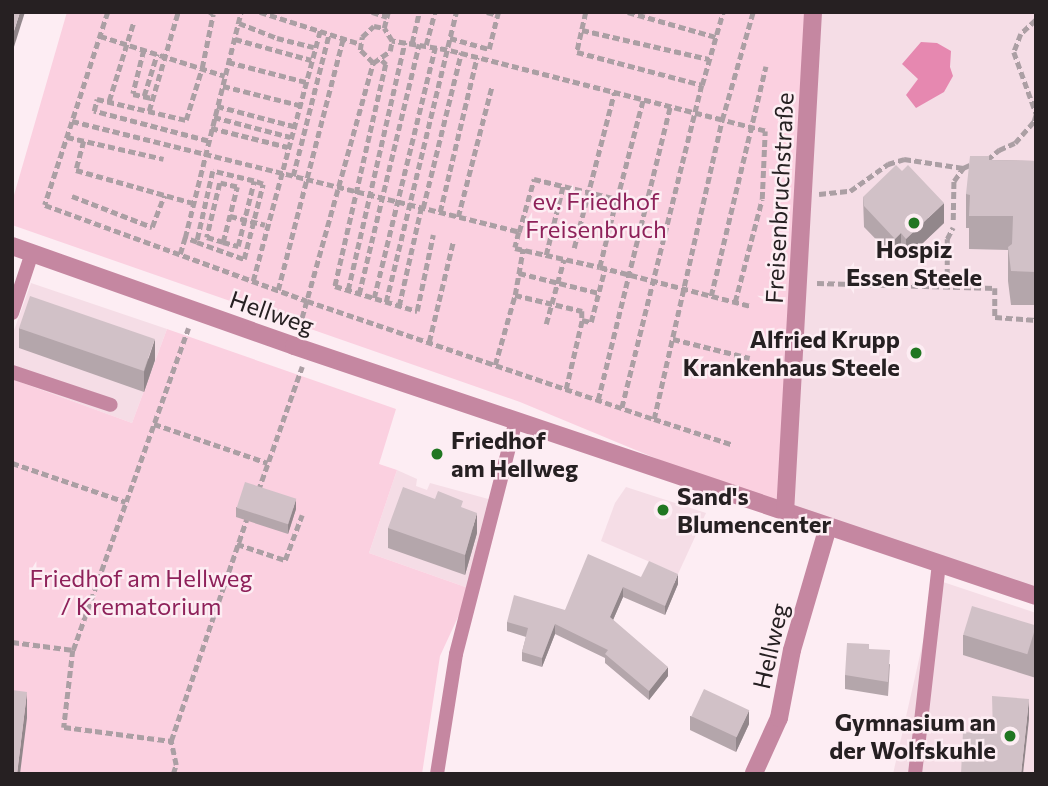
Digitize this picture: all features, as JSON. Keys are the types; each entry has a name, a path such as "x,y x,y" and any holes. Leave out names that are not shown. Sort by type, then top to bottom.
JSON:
{"street":[{"name":"Freisenbruchstraße","path":"785,513 813,12"},
{"name":"Hellweg","path":"12,246 301,348 1036,596"},
{"name":"Hellweg","path":"754,774 779,718 789,660 828,527"}],"lane":[{"path":"12,313 32,253"},
{"path":"12,372 111,405"},
{"path":"437,774 456,654 516,421"},
{"path":"915,774 939,565"}],"path":[{"path":"108,12 45,205 278,290 732,444"},
{"path":"149,111 178,12"},
{"path":"208,141 94,111 97,99 186,120 202,68 214,13 209,12"},
{"path":"180,254 242,12"},
{"path":"260,12 361,44"},
{"path":"372,12 388,15 384,28"},
{"path":"412,43 419,12"},
{"path":"426,45 435,12"},
{"path":"386,302 456,12"},
{"path":"450,38 489,49 498,14 487,12"},
{"path":"586,12 577,52 702,85"},
{"path":"628,12 716,37"},
{"path":"622,408 693,113 723,12"},
{"path":"654,419 722,120 752,12"},
{"path":"804,194 850,191 888,164 904,159 963,168 986,162 999,149 1015,144 1036,114 1014,52 1021,34 1036,20"},
{"path":"239,23 277,38 314,47"},
{"path":"109,102 133,24"},
{"path":"374,26 384,28 392,41 390,51 382,60 373,63 360,50 362,37 374,26"},
{"path":"582,30 709,60"},
{"path":"253,281 265,225 320,31"},
{"path":"293,176 329,34"},
{"path":"100,36 225,76"},
{"path":"235,39 312,61"},
{"path":"278,290 343,39"},
{"path":"392,41 461,53 765,131 762,199 735,302"},
{"path":"348,290 372,196 405,42"},
{"path":"359,294 384,199 419,44"},
{"path":"374,298 435,47"},
{"path":"144,50 133,94 152,99"},
{"path":"399,306 461,53"},
{"path":"144,96 157,54"},
{"path":"440,212 477,57"},
{"path":"382,60 386,64 335,286 417,312 433,235"},
{"path":"228,62 306,82"},
{"path":"254,501 268,463 301,348 307,300 373,63"},
{"path":"711,296 766,66"},
{"path":"223,86 299,105"},
{"path":"458,217 492,86"},
{"path":"574,248 614,93"},
{"path":"582,320 592,322 617,199 643,100"},
{"path":"217,106 293,127"},
{"path":"598,400 670,107"},
{"path":"214,117 290,136"},
{"path":"72,121 519,232"},
{"path":"211,128 288,147"},
{"path":"67,137 164,159"},
{"path":"84,141 76,170 193,202"},
{"path":"986,162 994,165"},
{"path":"953,220 954,181 963,168"},
{"path":"185,238 244,259 263,184 214,171 197,242"},
{"path":"617,199 534,179 515,247 751,306"},
{"path":"223,242 237,187 220,183 207,237 223,242 238,246 254,181"},
{"path":"546,255 563,186"},
{"path":"72,196 152,227 164,195"},
{"path":"230,216 265,225"},
{"path":"947,286 947,239 953,227"},
{"path":"429,342 453,242"},
{"path":"495,365 515,295 523,250"},
{"path":"546,324 564,259"},
{"path":"519,274 599,293"},
{"path":"799,285 822,282 995,288 995,317 1036,320"},
{"path":"515,295 582,311 566,389"},
{"path":"171,741 64,727 74,650 194,311"},
{"path":"673,339 750,358"},
{"path":"154,424 268,463"},
{"path":"12,463 126,502"},
{"path":"173,774 176,765 171,741 249,512"},
{"path":"237,544 285,561 302,515"},
{"path":"12,642 74,650"}],"shaded area":[{"name":"Alfried Krupp Krankenhaus Steele","path":"812,12 1036,12 1036,594 786,513"},
{"path":"921,42 937,43 951,51 950,67 953,76 944,92 916,108 906,95 918,79 902,64"},
{"path":"31,283 167,329 132,423 12,379 12,336"},
{"path":"397,470 417,479 416,486 427,490 430,483 492,500 471,589 369,553"},
{"path":"626,487 706,513 678,574 601,541 615,503"},
{"path":"937,580 1036,613 1036,774 893,774"}],"green space":[{"name":"ev. Friedhof Freisenbruch","path":"67,12 812,12 783,511 520,402 12,225 12,202"},
{"name":"Friedhof am Hellweg / Krematorium","path":"167,329 396,409 379,464 397,470 369,553 471,589 440,656 422,774 12,774 12,379 132,423"}],"building":[{"path":"12,12 20,12 13,34 12,34"},
{"path":"970,156 989,156 989,160 1036,161 1036,272 1011,271 1008,247 1012,244 1013,216 969,216 970,195 966,194"},
{"path":"896,165 902,171 908,165 944,203 906,239 901,233 895,239 864,206 863,197"},
{"path":"30,296 155,339 144,371 19,328"},
{"path":"245,482 296,499 288,524 237,508"},
{"path":"403,487 435,499 438,491 463,501 461,507 477,513 465,555 388,528"},
{"path":"588,554 641,577 649,561 678,574 665,606 623,587 610,617 668,667 649,691 605,654 608,650 555,624 542,658 522,652 528,628 507,622 514,595 565,610"},
{"path":"972,606 1036,626 1027,654 963,635"},
{"path":"847,643 869,644 869,649 890,650 888,682 845,675"},
{"path":"704,689 749,710 737,737 691,716"},
{"path":"12,690 27,692 17,774 12,774"},
{"name":"Gymnasium an der Wolfskuhle","path":"992,696 1029,699 1021,774 961,774 963,732 993,734"}],"place":[{"name":"Hospiz Essen Steele","path":"914,223"},
{"name":"Alfried Krupp Krankenhaus Steele","path":"916,353"},
{"name":"Friedhof am Hellweg","path":"437,454"},
{"name":"Sand's Blumencenter","path":"663,510"},
{"name":"Gymnasium an der Wolfskuhle","path":"1010,736"}]}
